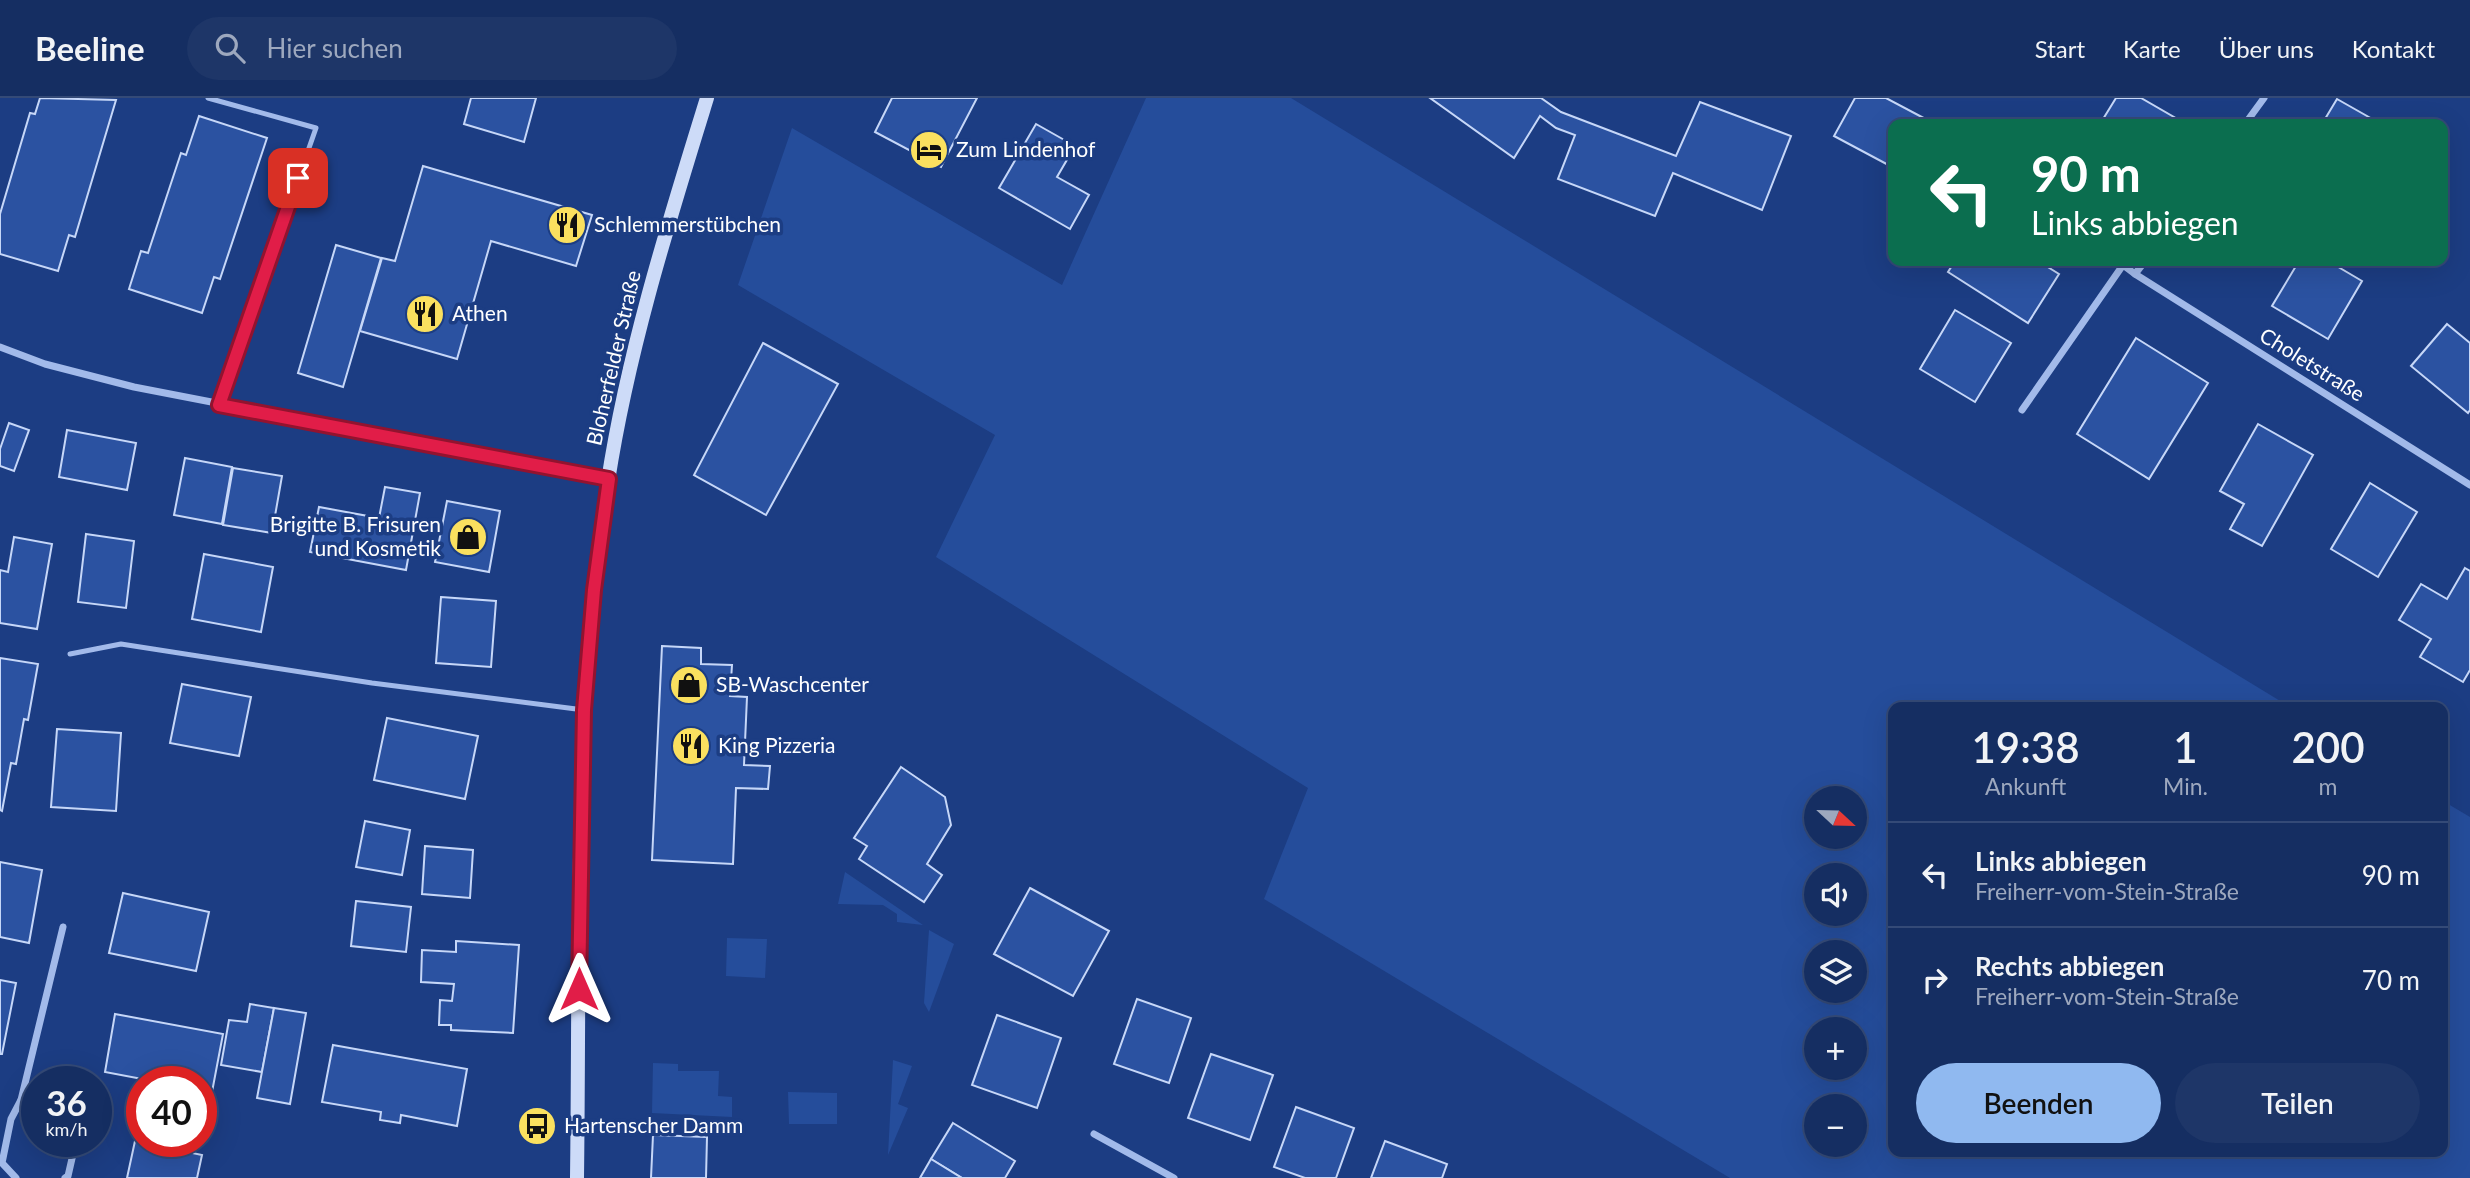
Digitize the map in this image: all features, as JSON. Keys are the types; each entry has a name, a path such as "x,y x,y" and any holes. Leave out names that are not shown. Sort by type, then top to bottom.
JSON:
{"street":[{"name":"Bloherfelder Straße","path":"577,1178 584,710 594,590 609,479 659,251 707,98"},
{"path":"2249,119 2264,98"},
{"path":"2022,410 2122,266"},
{"path":"2124,266 2135,274 2141,266"},
{"name":"Choletstraße","path":"2135,274 2470,485"},
{"path":"0,347 45,364 134,387 609,479"},
{"path":"29,1066 63,927"},
{"path":"16,1178 2,1163 11,1119 21,1100"},
{"path":"1094,1134 1174,1178"},
{"path":"65,1178 68,1176 72,1157"}],"lane":[{"path":"208,98 316,128 219,405"},
{"path":"70,654 121,644 385,685 584,710"}],"shaded area":[{"path":"1146,98 1291,98 2282,702 1888,702 1888,1157 2448,1157 2448,804 2470,817 2470,1178 1730,1178 1264,899 1308,788 936,557 995,435 738,285 792,128 1062,285"},
{"path":"845,872 923,925 897,922 897,914 883,905 838,904"},
{"path":"929,930 954,944 929,1012 924,1003"},
{"path":"727,938 767,939 765,978 726,976"},
{"path":"893,1060 912,1066 898,1104 908,1108 888,1155"},
{"path":"653,1063 678,1064 678,1071 719,1071 718,1096 732,1097 732,1117 652,1113"},
{"path":"788,1092 837,1093 837,1124 789,1124"}],"building":[{"path":"40,98 116,100 75,237 69,235 58,271 0,254 0,214 30,113 35,114"},
{"path":"471,98 536,98 524,142 464,124"},
{"name":"Zum Lindenhof","path":"892,98 977,98 941,167 875,132"},
{"path":"1430,98 1541,98 1561,112 1676,156 1700,102 1791,136 1762,210 1673,173 1655,216 1558,179 1575,135 1556,128 1540,116 1514,158"},
{"path":"1855,98 1886,98 1926,119 1888,119 1888,165 1834,136"},
{"path":"2116,98 2141,98 2177,119 2103,119"},
{"path":"2337,99 2372,119 2325,119"},
{"path":"199,116 267,138 220,279 214,277 202,313 129,289 141,251 148,253 181,153 186,155"},
{"path":"1036,124 1075,146 1057,177 1089,195 1070,229 999,188"},
{"path":"423,166 592,215 576,266 491,241 457,359 360,331 382,258 395,261"},
{"path":"336,245 381,258 343,387 298,373"},
{"path":"1952,266 2046,266 2059,274 2028,323 1948,272"},
{"path":"2296,266 2336,266 2362,281 2328,339 2272,306"},
{"path":"1955,310 2011,343 1975,402 1920,369"},
{"path":"2447,324 2470,343 2468,413 2411,366"},
{"path":"2136,338 2208,383 2149,479 2077,434"},
{"path":"763,343 838,384 766,515 694,475"},
{"path":"9,423 29,430 14,471 0,466 0,449"},
{"path":"2258,424 2313,455 2262,546 2230,529 2244,504 2220,491"},
{"path":"67,430 136,443 127,490 59,477"},
{"path":"185,458 232,467 222,524 174,515"},
{"path":"233,468 282,476 272,533 223,525"},
{"path":"2370,483 2417,512 2378,577 2331,549"},
{"path":"385,487 420,493 406,570 310,552 319,507 379,518"},
{"name":"Brigitte B. Frisuren und Kosmetik","path":"447,501 500,511 489,572 435,562"},
{"path":"86,534 134,541 126,608 78,602"},
{"path":"14,537 52,544 37,629 0,623 0,570 8,572"},
{"path":"204,554 273,567 261,632 192,619"},
{"path":"2465,568 2470,571 2470,670 2463,682 2420,657 2431,639 2399,620 2421,584 2447,599"},
{"path":"441,597 496,601 491,667 436,663"},
{"path":"662,646 701,648 701,664 732,665 730,696 747,697 744,765 770,766 768,789 736,788 733,864 652,860"},
{"path":"0,658 38,664 28,720 24,719 16,764 11,763 2,811 0,810"},
{"path":"182,684 251,697 239,756 170,743"},
{"path":"387,718 478,736 465,799 374,780"},
{"path":"57,729 121,733 116,811 51,807"},
{"path":"901,767 945,797 951,825 927,864 942,875 924,902 859,859 867,846 854,838"},
{"path":"365,821 410,830 402,875 356,867"},
{"path":"425,846 473,850 470,898 422,894"},
{"path":"0,862 42,870 29,943 0,937"},
{"path":"1030,888 1109,931 1073,996 994,954"},
{"path":"123,893 209,912 196,971 109,953"},
{"path":"356,901 411,907 406,952 351,946"},
{"path":"456,941 519,945 513,1033 451,1030 451,1025 439,1025 440,1000 452,1001 454,984 421,982 422,950 456,952"},
{"path":"0,980 16,983 2,1054 0,1054"},
{"path":"1137,999 1191,1018 1169,1083 1114,1064"},
{"path":"250,1004 274,1008 262,1072 221,1065 229,1020 247,1022"},
{"path":"274,1008 306,1013 290,1104 257,1098"},
{"path":"115,1014 223,1034 217,1066 126,1066 126,1076 112,1073 112,1066 106,1066"},
{"path":"997,1015 1061,1038 1037,1108 972,1085"},
{"path":"333,1045 467,1069 457,1126 401,1115 400,1123 380,1120 381,1112 322,1102"},
{"path":"1211,1054 1273,1075 1250,1140 1188,1118"},
{"path":"1296,1107 1354,1128 1336,1178 1305,1178 1274,1167"},
{"path":"953,1123 1015,1161 1005,1178 962,1178 931,1159"},
{"path":"653,1135 707,1137 706,1178 651,1178"},
{"path":"1385,1141 1447,1164 1442,1178 1371,1178"},
{"path":"132,1157 202,1157 197,1178 127,1178"},
{"path":"931,1159 962,1178 920,1178"}],"place":[{"name":"Zum Lindenhof","path":"929,150"},
{"name":"Schlemmerstübchen","path":"567,225"},
{"name":"Athen","path":"425,314"},
{"name":"Brigitte B. Frisuren und Kosmetik","path":"468,537"},
{"name":"SB-Waschcenter","path":"689,685"},
{"name":"King Pizzeria","path":"691,746"},
{"name":"Hartenscher Damm","path":"537,1126"}],"route":[{"path":"298,178 219,405 609,479 594,590 584,710 579,989"}]}
